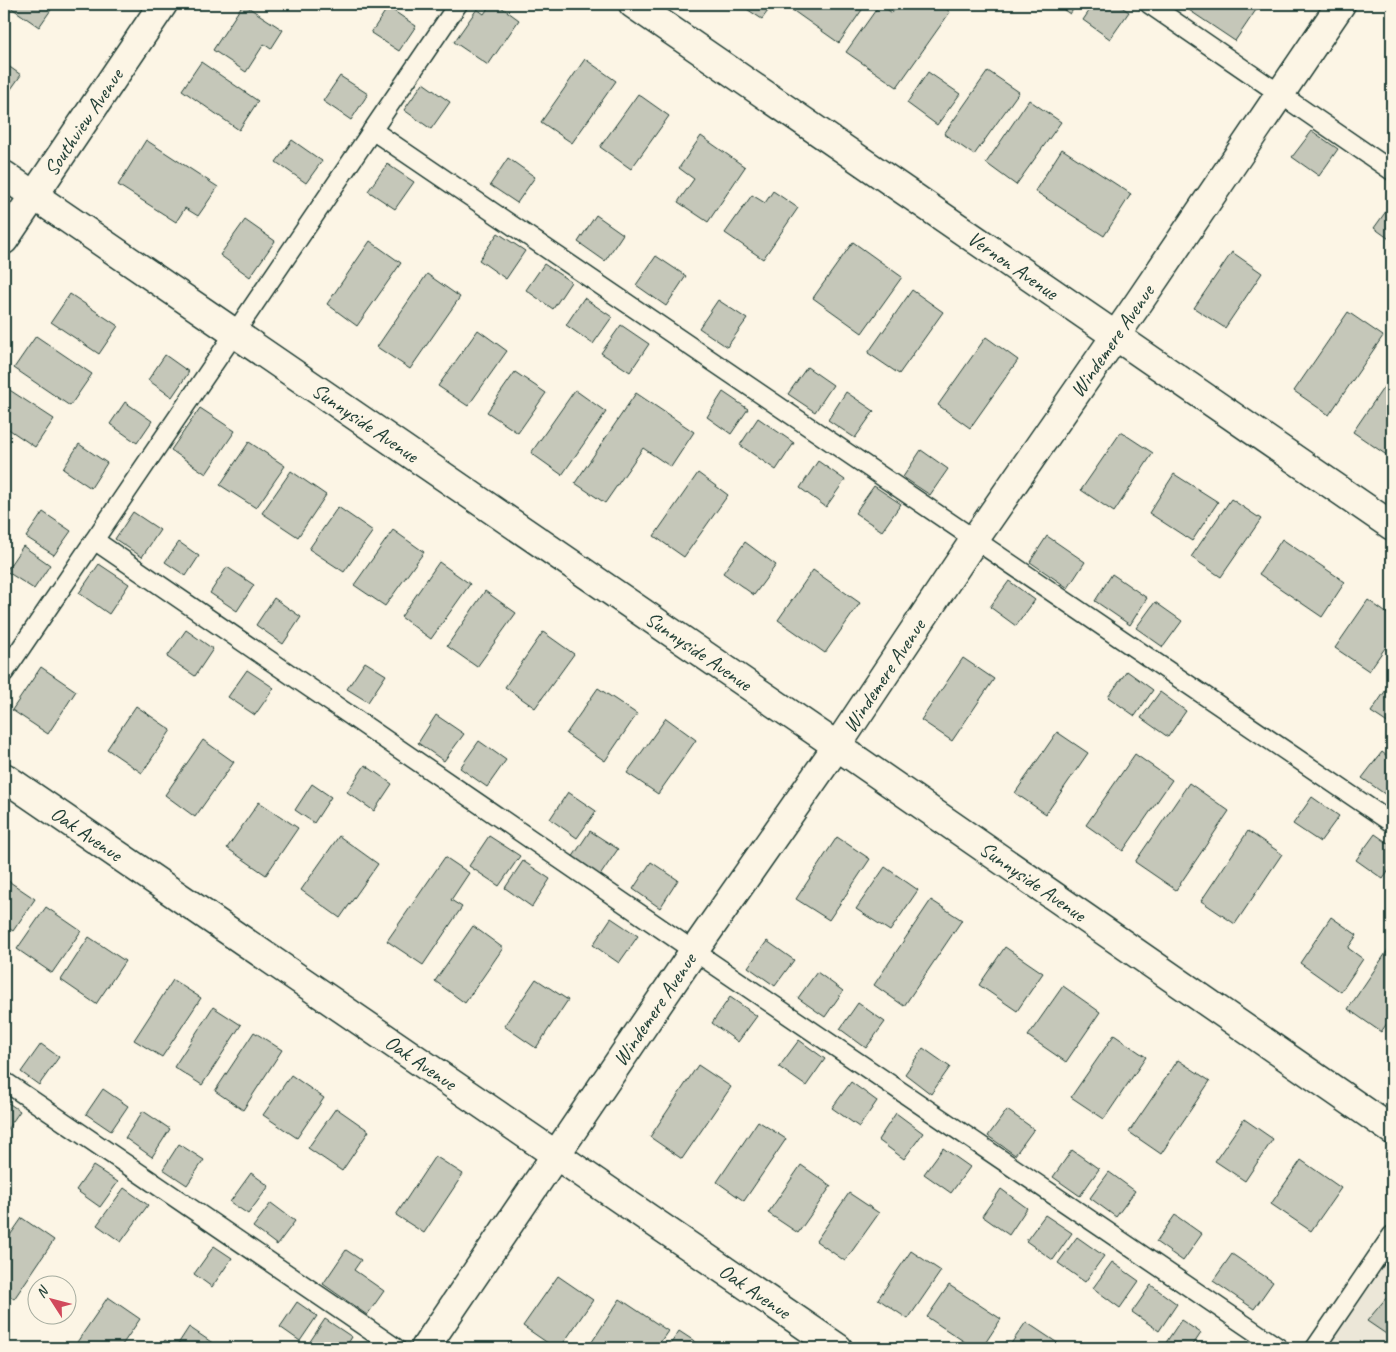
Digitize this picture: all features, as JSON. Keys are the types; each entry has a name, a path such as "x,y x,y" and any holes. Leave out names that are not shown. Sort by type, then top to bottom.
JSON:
{"street":[{"name":"Southview Avenue","path":"4,240 163,4"},
{"name":"Vernon Avenue","path":"634,4 1392,526"},
{"name":"Windemere Avenue","path":"426,1348 694,951 836,746 975,539 1116,336 1341,4"},
{"name":"Sunnyside Avenue","path":"4,174 1392,1130"},
{"name":"Oak Avenue","path":"4,777 838,1348"}],"lane":[{"path":"4,673 458,4"},
{"path":"1149,4 1392,171"},
{"path":"372,130 1392,823"},
{"path":"94,540 694,951 1279,1348"},
{"path":"4,1082 396,1348"},
{"path":"1315,1348 1392,1235"}],"shaded area":[{"path":"1392,1234 1392,1348 1315,1348"}],"building":[{"path":"7,4 55,4 39,27"},
{"path":"243,4 283,30 271,49 264,44 246,72 213,50"},
{"path":"491,4 497,4 519,20 488,65 454,42 477,9 484,14"},
{"path":"739,4 773,4 762,19"},
{"path":"790,4 866,4 839,43 788,7"},
{"path":"880,4 892,13 899,4 939,4 950,12 897,87 846,52"},
{"path":"1055,4 1077,4 1070,14"},
{"path":"1094,4 1117,4 1129,12 1110,39 1083,20"},
{"path":"1180,4 1260,4 1235,41"},
{"path":"388,7 416,26 399,51 371,33"},
{"path":"585,59 616,81 572,143 541,122"},
{"path":"201,62 258,101 239,130 182,90"},
{"path":"4,63 21,75 4,99"},
{"path":"988,71 1019,92 974,155 944,134"},
{"path":"928,72 960,94 937,125 907,103"},
{"path":"340,76 368,94 351,120 323,101"},
{"path":"423,83 450,102 431,129 404,110"},
{"path":"638,94 669,116 631,169 600,147"},
{"path":"1029,100 1061,122 1016,185 986,163"},
{"path":"1312,131 1338,149 1319,176 1292,157"},
{"path":"701,136 745,167 708,222 678,202 694,179 679,168"},
{"path":"146,140 218,187 198,216 185,208 176,222 118,185"},
{"path":"292,140 322,161 306,183 276,162"},
{"path":"1062,149 1131,194 1104,236 1035,191"},
{"path":"508,158 535,177 517,203 490,185"},
{"path":"387,164 414,182 395,209 368,191"},
{"path":"773,191 798,208 763,259 725,233 752,195 765,203"},
{"path":"1392,203 1392,241 1374,228"},
{"path":"596,215 623,234 605,261 578,242"},
{"path":"245,220 275,241 250,277 220,255"},
{"path":"498,233 525,251 506,279 479,260"},
{"path":"370,241 401,263 357,326 327,304"},
{"path":"853,242 902,277 862,333 813,298"},
{"path":"1232,252 1262,273 1225,328 1194,308"},
{"path":"656,256 686,276 666,306 636,285"},
{"path":"544,264 571,282 553,309 526,290"},
{"path":"427,274 460,297 410,369 377,347"},
{"path":"912,290 943,312 899,374 868,353"},
{"path":"70,294 118,326 99,354 51,322"},
{"path":"584,298 612,317 593,344 566,325"},
{"path":"718,300 747,319 727,347 699,328"},
{"path":"1348,312 1383,336 1329,415 1294,391"},
{"path":"621,325 649,344 630,372 601,353"},
{"path":"478,330 507,351 468,406 438,386"},
{"path":"36,336 92,374 70,406 14,368"},
{"path":"986,337 1018,360 970,428 938,405"},
{"path":"165,355 189,372 172,397 148,380"},
{"path":"807,367 833,385 815,412 788,394"},
{"path":"515,372 546,393 518,433 487,412"},
{"path":"1392,375 1392,450 1388,456 1353,432"},
{"path":"5,387 54,419 35,447 4,426"},
{"path":"575,390 606,412 562,475 531,453"},
{"path":"723,392 748,409 731,434 707,417"},
{"path":"846,392 874,411 855,438 828,420"},
{"path":"636,393 694,432 671,467 643,448 605,503 575,483"},
{"path":"125,402 152,421 137,443 110,424"},
{"path":"200,408 235,431 206,474 171,450"},
{"path":"758,418 794,443 776,470 740,445"},
{"path":"1121,432 1153,453 1114,512 1081,490"},
{"path":"249,442 285,466 256,508 220,485"},
{"path":"79,444 107,463 91,488 63,469"},
{"path":"921,450 948,469 930,495 903,477"},
{"path":"818,461 845,480 826,507 800,488"},
{"path":"291,471 326,495 298,537 262,513"},
{"path":"698,473 728,495 684,557 654,536"},
{"path":"1174,474 1218,502 1192,541 1149,513"},
{"path":"874,486 901,504 882,531 855,513"},
{"path":"1231,499 1261,519 1221,577 1191,557"},
{"path":"338,507 373,531 344,572 309,549"},
{"path":"43,512 71,531 54,555 26,537"},
{"path":"133,512 160,530 142,557 115,539"},
{"path":"393,530 424,552 385,606 354,585"},
{"path":"1047,536 1085,562 1068,588 1030,562"},
{"path":"1282,539 1345,582 1322,617 1259,574"},
{"path":"179,542 199,556 186,576 165,562"},
{"path":"745,542 776,565 754,595 723,573"},
{"path":"23,546 50,565 34,589 6,571"},
{"path":"439,562 470,584 431,639 401,617"},
{"path":"99,564 129,584 109,614 79,593"},
{"path":"227,567 254,585 237,611 210,593"},
{"path":"813,570 860,603 825,653 778,620"},
{"path":"1112,574 1147,598 1130,625 1095,601"},
{"path":"1009,581 1035,600 1016,626 990,607"},
{"path":"485,591 516,613 477,667 447,646"},
{"path":"274,598 301,617 283,644 256,625"},
{"path":"1368,600 1392,617 1392,653 1385,648 1369,671 1335,648"},
{"path":"1155,602 1182,621 1163,647 1136,628"},
{"path":"186,630 213,649 195,676 167,657"},
{"path":"543,632 574,654 535,708 505,687"},
{"path":"963,658 994,679 952,741 921,720"},
{"path":"365,662 386,675 368,702 347,689"},
{"path":"41,667 76,691 48,734 12,710"},
{"path":"247,670 274,688 255,715 228,697"},
{"path":"1127,671 1153,690 1135,716 1108,697"},
{"path":"1392,681 1392,726 1371,712"},
{"path":"598,688 637,714 605,761 566,734"},
{"path":"1160,692 1186,711 1168,737 1141,718"},
{"path":"136,706 171,730 142,773 107,749"},
{"path":"436,715 464,734 444,761 418,743"},
{"path":"666,718 696,740 658,794 627,773"},
{"path":"1057,732 1088,753 1046,814 1015,793"},
{"path":"203,740 234,762 195,817 165,795"},
{"path":"479,741 506,760 487,787 460,768"},
{"path":"1382,752 1392,760 1392,793 1389,797 1362,778"},
{"path":"1135,754 1172,780 1123,851 1086,825"},
{"path":"365,765 392,784 374,811 347,792"},
{"path":"1189,783 1229,811 1176,890 1135,862"},
{"path":"312,784 331,797 314,823 295,810"},
{"path":"568,792 596,811 577,838 550,819"},
{"path":"1312,797 1339,816 1320,842 1293,824"},
{"path":"259,802 298,828 266,875 227,848"},
{"path":"590,831 618,849 599,877 572,858"},
{"path":"1248,831 1282,854 1235,924 1201,901"},
{"path":"1375,834 1392,846 1392,866 1383,879 1356,860"},
{"path":"339,836 378,864 340,918 301,890"},
{"path":"489,836 520,856 499,886 469,866"},
{"path":"837,837 870,859 829,920 796,899"},
{"path":"445,857 469,873 451,900 462,907 423,965 387,941"},
{"path":"523,861 550,879 532,907 505,888"},
{"path":"651,862 678,880 660,908 633,889"},
{"path":"885,867 918,890 890,931 856,909"},
{"path":"4,878 35,899 13,931 4,925"},
{"path":"931,900 962,920 904,1006 874,985"},
{"path":"46,907 81,931 52,973 17,949"},
{"path":"1331,917 1357,935 1348,948 1363,959 1341,992 1300,963"},
{"path":"611,918 638,936 619,963 593,945"},
{"path":"473,926 503,948 465,1003 435,981"},
{"path":"89,937 125,961 96,1004 61,980"},
{"path":"767,941 794,960 775,986 748,967"},
{"path":"1392,944 1392,1016 1381,1032 1348,1009"},
{"path":"1005,947 1043,973 1017,1011 979,985"},
{"path":"817,972 843,991 825,1017 798,998"},
{"path":"536,979 568,1000 536,1048 504,1026"},
{"path":"173,980 201,998 162,1057 134,1040"},
{"path":"1063,986 1100,1012 1066,1062 1028,1036"},
{"path":"730,997 757,1016 738,1042 712,1023"},
{"path":"858,1003 885,1022 866,1048 840,1029"},
{"path":"213,1007 241,1025 202,1085 174,1067"},
{"path":"254,1032 282,1050 243,1110 215,1091"},
{"path":"1114,1035 1146,1057 1104,1119 1071,1097"},
{"path":"799,1040 825,1059 806,1086 779,1067"},
{"path":"41,1044 59,1057 39,1085 21,1072"},
{"path":"923,1048 950,1067 931,1094 905,1074"},
{"path":"1178,1060 1210,1081 1161,1154 1129,1132"},
{"path":"698,1065 731,1087 682,1159 650,1137"},
{"path":"291,1075 324,1098 297,1138 263,1115"},
{"path":"851,1082 877,1101 859,1127 832,1108"},
{"path":"103,1089 128,1106 111,1131 86,1114"},
{"path":"4,1100 20,1111 4,1134"},
{"path":"336,1108 369,1131 342,1171 308,1148"},
{"path":"1007,1110 1034,1129 1015,1155 988,1136"},
{"path":"143,1111 170,1129 152,1157 125,1138"},
{"path":"896,1113 923,1133 904,1159 878,1140"},
{"path":"1244,1119 1273,1139 1245,1181 1215,1161"},
{"path":"758,1121 786,1139 744,1201 717,1182"},
{"path":"179,1144 204,1160 187,1185 163,1169"},
{"path":"943,1148 970,1167 951,1193 924,1174"},
{"path":"1072,1150 1099,1169 1080,1196 1053,1177"},
{"path":"435,1156 463,1174 424,1233 396,1215"},
{"path":"1301,1160 1341,1188 1311,1231 1271,1204"},
{"path":"801,1165 831,1186 798,1233 768,1213"},
{"path":"93,1166 118,1182 100,1207 76,1190"},
{"path":"1109,1172 1135,1191 1116,1217 1090,1198"},
{"path":"251,1173 269,1186 248,1214 230,1202"},
{"path":"124,1188 148,1205 121,1242 97,1225"},
{"path":"1001,1189 1027,1208 1009,1235 982,1216"},
{"path":"849,1193 879,1213 845,1261 816,1241"},
{"path":"271,1203 295,1221 277,1245 253,1227"},
{"path":"1045,1215 1072,1233 1053,1260 1026,1241"},
{"path":"1175,1215 1202,1234 1183,1261 1156,1242"},
{"path":"22,1218 54,1240 31,1274 28,1274 28,1278 14,1299 4,1292 4,1244"},
{"path":"1077,1237 1104,1256 1085,1282 1058,1263"},
{"path":"214,1246 232,1258 212,1287 194,1274"},
{"path":"346,1250 361,1260 354,1270 384,1291 367,1315 323,1284"},
{"path":"911,1251 941,1271 908,1319 878,1299"},
{"path":"1232,1254 1273,1282 1254,1309 1213,1281"},
{"path":"1112,1262 1139,1281 1120,1308 1093,1288"},
{"path":"558,1276 593,1300 560,1348 555,1348 523,1326"},
{"path":"949,1285 1001,1319 982,1348 974,1348 927,1317"},
{"path":"1151,1285 1177,1304 1159,1331 1132,1312"},
{"path":"1392,1291 1392,1338 1367,1321"},
{"path":"108,1297 140,1319 120,1348 73,1348"},
{"path":"620,1299 668,1331 656,1348 623,1348 614,1343 610,1348 588,1348"},
{"path":"297,1302 317,1316 300,1341 280,1327"},
{"path":"325,1319 352,1337 345,1348 310,1348 307,1346"},
{"path":"1181,1320 1201,1333 1191,1348 1163,1347"},
{"path":"1026,1322 1065,1348 1008,1348"},
{"path":"189,1327 220,1348 159,1348 165,1340 176,1347"},
{"path":"679,1331 705,1348 668,1348"}]}
